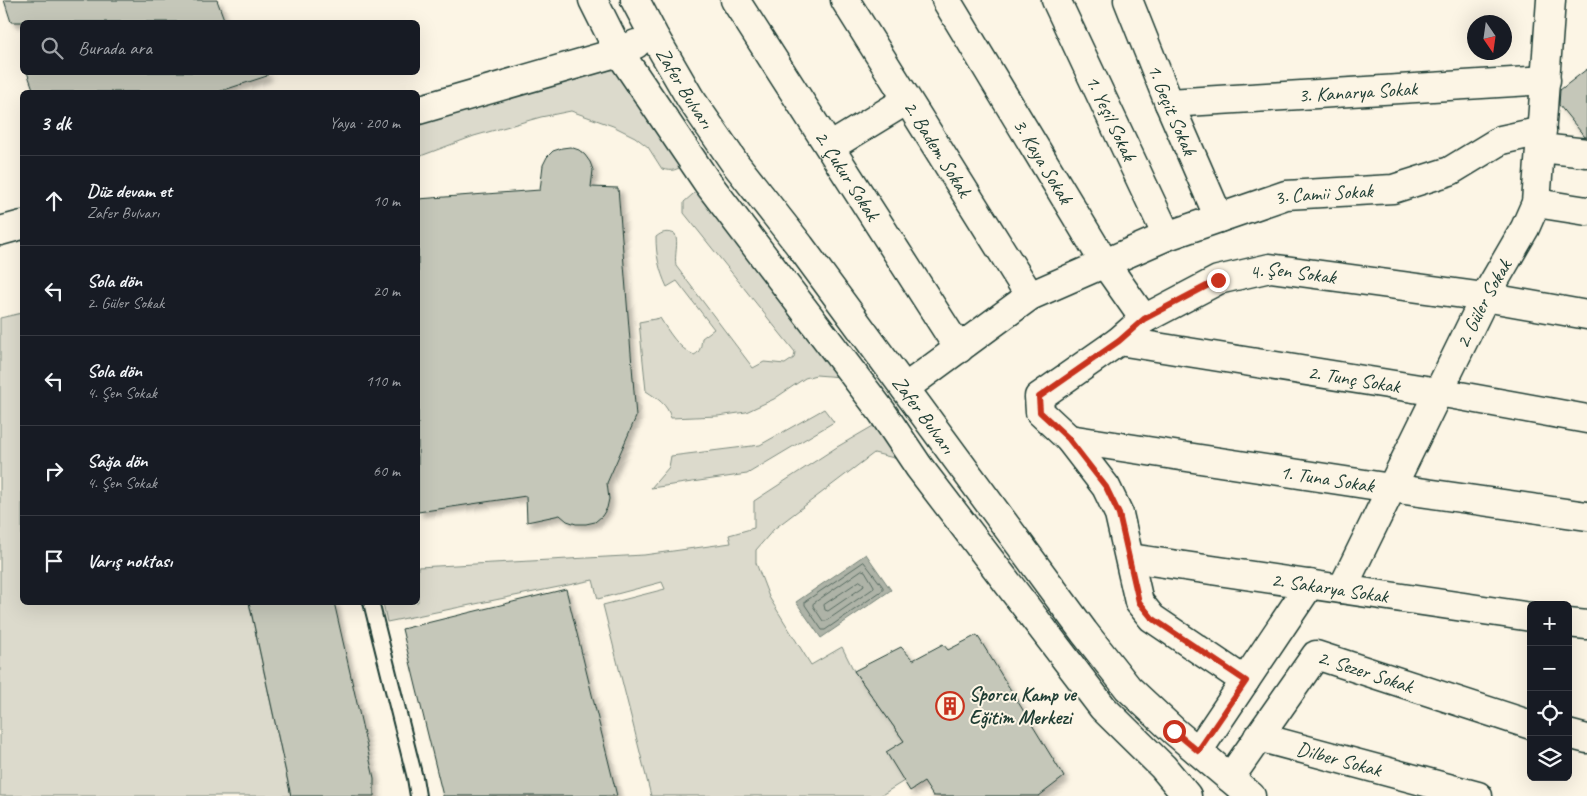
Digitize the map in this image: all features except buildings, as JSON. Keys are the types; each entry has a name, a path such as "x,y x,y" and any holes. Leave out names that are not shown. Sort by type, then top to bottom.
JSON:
{"street":[{"name":"Zafer Bulvarı","path":"593,0 619,52 707,182 877,405 919,467 1103,708 1163,768 1187,796"},
{"name":"Zafer Bulvarı","path":"635,0 690,98 734,162 800,246 1078,624 1128,688 1174,731 1251,796"},
{"name":"2. Çukur Sokak","path":"735,0 959,350"},
{"name":"2. Badem Sokak","path":"845,0 1030,296"},
{"name":"3. Kaya Sokak","path":"946,0 1104,262 1144,319"},
{"name":"1. Yeşil Sokak","path":"1056,0 1167,236"},
{"name":"1. Geçit Sokak","path":"1128,0 1169,104 1219,218"},
{"name":"2. Güler Sokak","path":"1342,589 1484,297 1525,228 1536,203 1551,0"},
{"path":"420,109 619,52 654,36"},
{"name":"3. Kanarya Sokak","path":"1169,104 1546,80"},
{"path":"830,147 907,100"},
{"name":"3. Camii Sokak","path":"1104,262 1167,236 1286,195 1393,190 1450,171 1501,140 1542,140 1587,153"},
{"path":"1536,203 1587,211"},
{"path":"0,231 20,226"},
{"path":"905,388 1030,296 1104,262"},
{"name":"4. Şen Sokak","path":"1246,681 1152,618 1139,602 1119,514 1106,487 1068,438 1040,412 1039,397 1119,341 1144,319 1218,280 1270,268 1484,297 1587,315"},
{"name":"2. Tunç Sokak","path":"1119,341 1438,392 1587,419"},
{"name":"1. Tuna Sokak","path":"1068,438 1587,516"},
{"name":"2. Sakarya Sokak","path":"1130,558 1527,616"},
{"path":"1198,751 1310,584"},
{"path":"1572,623 1587,625"},
{"name":"2. Sezer Sokak","path":"1230,778 1316,655 1527,724"},
{"path":"1572,735 1587,739"},
{"name":"Dilber Sokak","path":"1258,737 1478,796"}],"lane":[{"path":"372,605 418,796"}],"shaded area":[{"path":"626,66 685,164 674,170 662,169 648,147 635,137 613,126 571,111 541,117 474,136 420,156 420,119"},
{"path":"701,187 841,377 816,375 805,378 774,399 746,412 718,416 671,418 664,405 646,391 639,322 660,318 679,344 694,355 701,346 702,338 714,329 677,281 667,287 657,256 656,237 660,234 670,232 675,234 677,242 676,266 753,368 764,362 785,364 794,358 795,352 684,213 684,202"},
{"path":"20,313 20,605 249,605 291,796 0,796 0,318"},
{"path":"824,409 834,422 747,474 651,488 669,467 671,456 760,445"},
{"path":"880,422 898,459 874,453 774,529 756,550 756,563 769,597 811,665 842,647 854,671 904,741 904,781 880,796 651,796 603,605 665,589 662,582 598,599 593,580 387,622 383,605 420,605 420,567 644,555 731,543 729,535 754,528 754,501 837,447"}],"water":[{"path":"866,554 891,590 821,638 796,602"}],"place":[{"name":"Sporcu Kamp ve Eğitim Merkezi","path":"950,706"}],"route":[{"path":"1174,731 1198,751 1246,681 1152,618 1139,602 1119,514 1106,487 1068,438 1040,412 1039,397 1119,341 1144,319 1218,280"}]}
